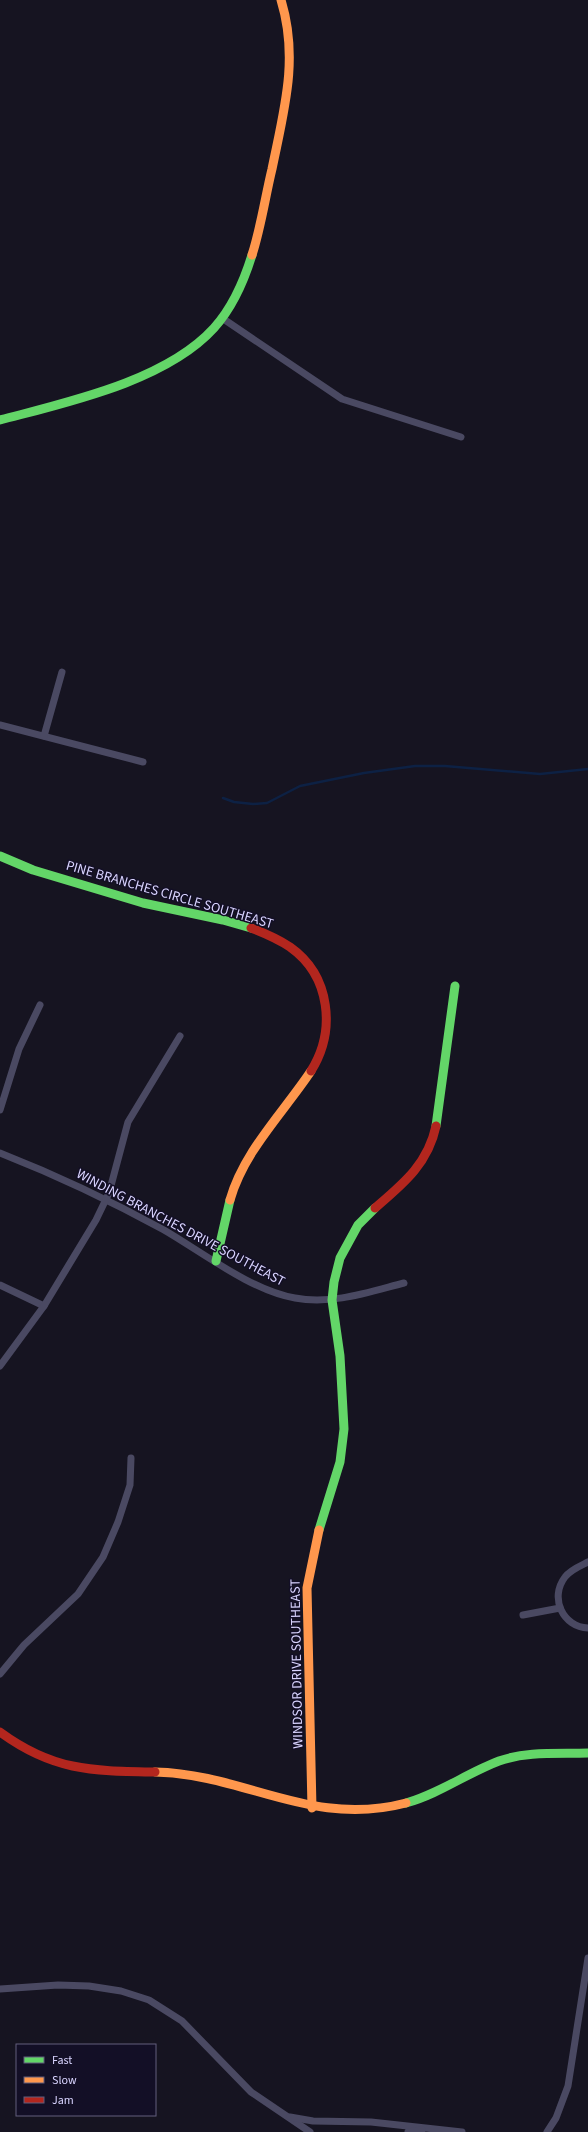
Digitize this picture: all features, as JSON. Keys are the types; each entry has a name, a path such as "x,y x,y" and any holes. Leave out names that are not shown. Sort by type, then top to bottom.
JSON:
{"street":[{"path":"0,420 150,375 185,354 206,337 222,318 241,283 256,241 288,92 291,53 287,25 281,0"},
{"path":"222,318 342,399 461,437"},
{"path":"44,736 62,672"},
{"path":"0,725 143,762"},
{"name":"PINE BRANCHES CIRCLE SOUTHEAST","path":"0,856 37,872 92,886 130,899 220,920 269,934 281,940 302,956 317,978 326,1002 327,1014 321,1052 308,1075 247,1161 236,1181 216,1261"},
{"name":"WINDSOR DRIVE SOUTHEAST","path":"312,1808 307,1588 316,1541 340,1462 344,1429 340,1356 332,1300 338,1265 351,1235 366,1216 407,1181 416,1170 434,1135 439,1109 455,986"},
{"path":"0,1110 19,1050 40,1005"},
{"path":"0,1366 44,1306 90,1231 106,1200 128,1122 180,1036"},
{"name":"WINDING BRANCHES DRIVE SOUTHEAST","path":"0,1153 106,1200 166,1231 256,1284 282,1296 306,1300 332,1300 404,1283"},
{"path":"0,1285 44,1306"},
{"path":"0,1674 24,1645 78,1594 103,1556 118,1522 130,1485 131,1458"},
{"path":"588,1562 568,1573 564,1578 558,1592 560,1608 568,1621 588,1628"},
{"path":"523,1615 560,1608"},
{"path":"0,1732 38,1755 66,1765 93,1770 189,1774 236,1785 312,1808 349,1811 391,1806 439,1791 478,1770 501,1761 531,1755 588,1753"},
{"path":"547,2132 556,2118 568,2086 588,1958"},
{"path":"0,1989 58,1985 89,1986 121,1991 149,2000 182,2021 242,2084 310,2132"},
{"path":"286,2115 313,2121 371,2122 462,2132"},
{"path":"408,2132 431,2128"}],"waterway":[{"path":"223,798 234,802 253,804 267,803 300,786 364,773 415,766 445,766 540,774 588,769"}],"traffic: fast":[{"path":"0,420 85,397 143,376 170,362 194,346 221,320 237,293 252,255"},
{"path":"0,856 33,870 143,903 223,920 251,928"},
{"path":"436,1126 455,986"},
{"path":"216,1261 230,1200"},
{"path":"319,1530 340,1462 344,1429 340,1356 332,1300 334,1282 340,1258 358,1225 375,1208"},
{"path":"406,1803 430,1794 499,1761 532,1754 588,1753"}],"traffic: slow":[{"path":"252,255 277,147 288,84 289,43 281,0"},
{"path":"230,1200 236,1182 254,1149 311,1071"},
{"path":"312,1808 307,1588 319,1530"},
{"path":"155,1772 188,1775 219,1781 309,1805 340,1809 372,1809 406,1803"}],"traffic: jam":[{"path":"251,928 271,936 290,947 304,959 314,973 321,988 325,1005 326,1022 324,1039 319,1055 311,1071"},
{"path":"375,1208 404,1182 421,1162 427,1151 436,1126"},
{"path":"0,1732 19,1745 56,1762 92,1769 155,1772"}]}
